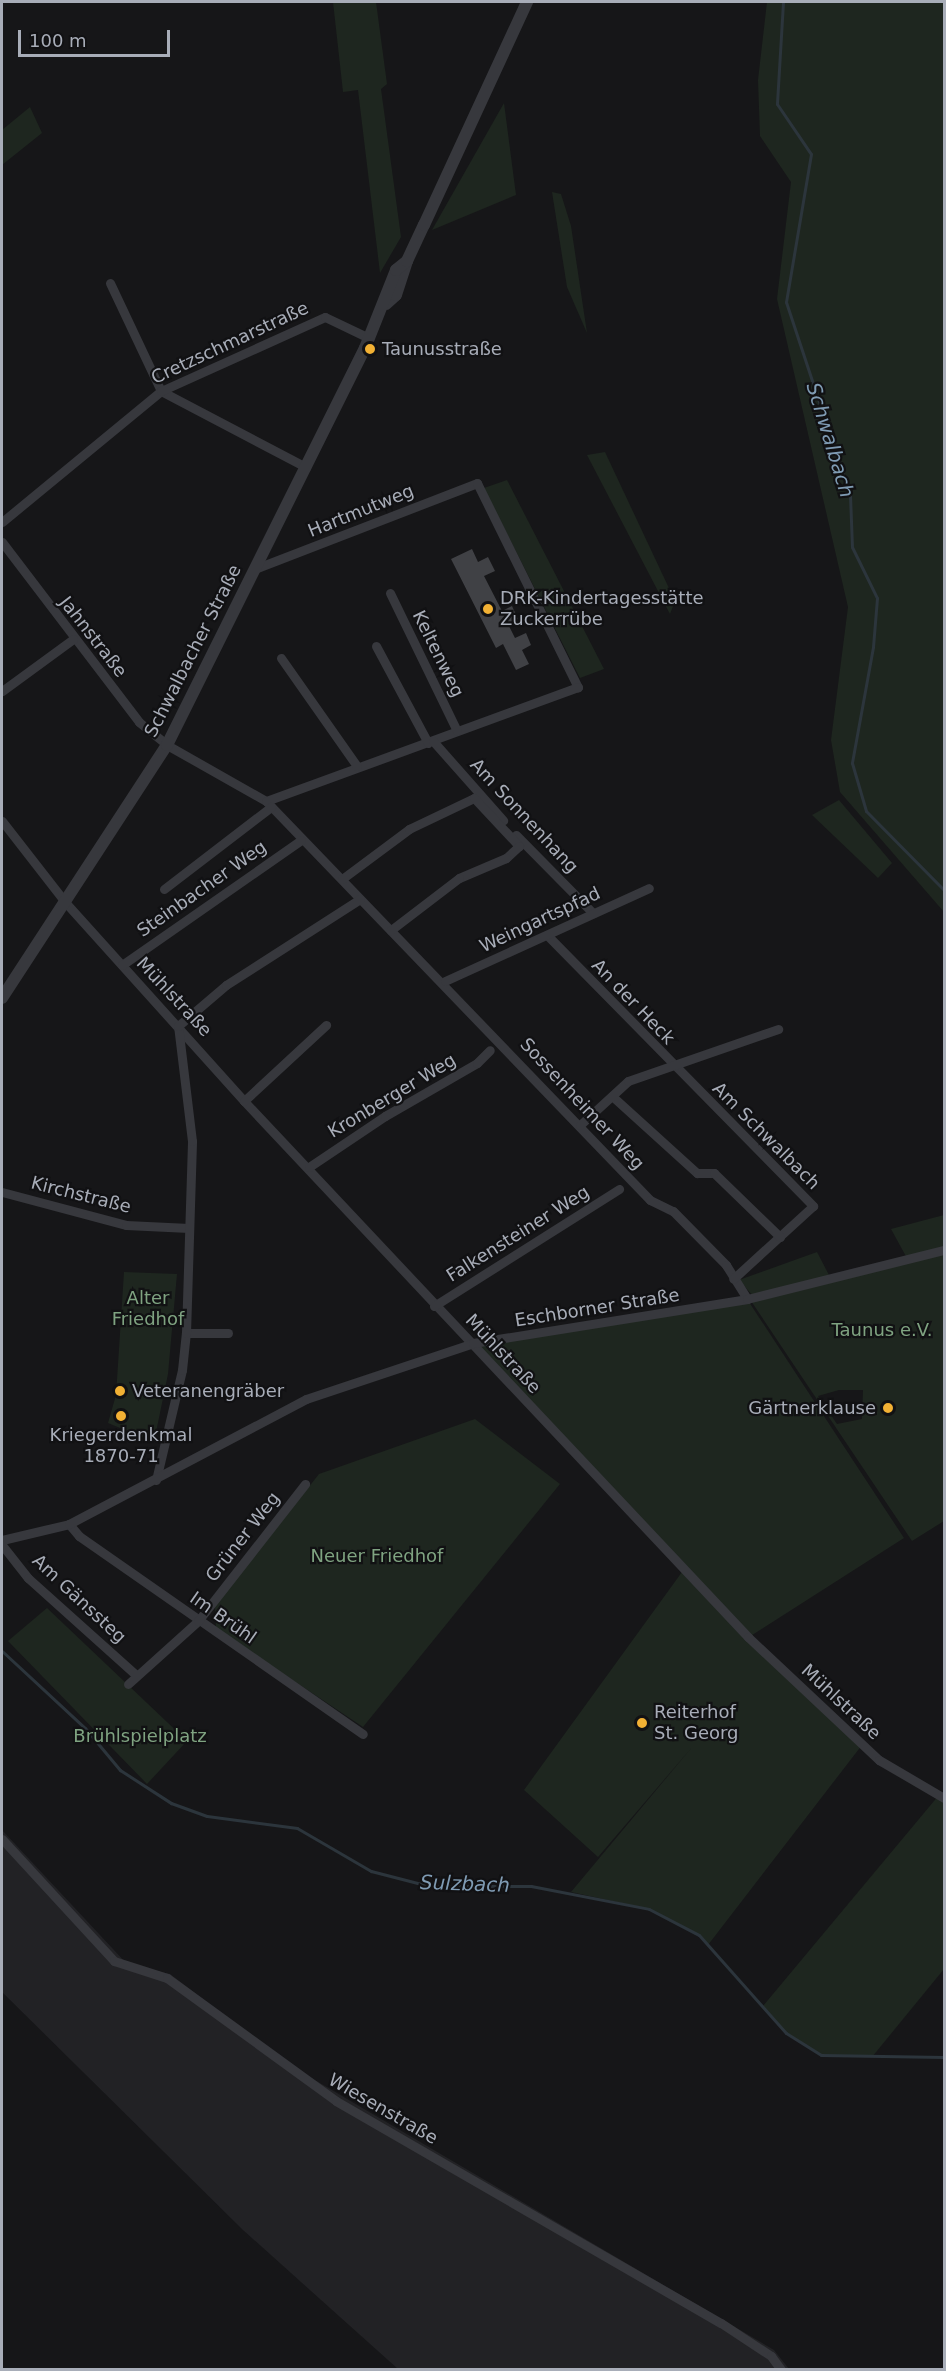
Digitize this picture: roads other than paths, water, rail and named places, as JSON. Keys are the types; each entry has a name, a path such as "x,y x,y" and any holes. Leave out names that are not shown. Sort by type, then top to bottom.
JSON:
{"street":[{"name":"Schwalbacher Straße","path":"2,998 166,745 386,304 396,270 409,256 527,2"},
{"path":"110,283 161,391 306,467"},
{"name":"Cretzschmarstraße","path":"2,522 161,391 326,317 369,338"},
{"name":"Hartmutweg","path":"256,568 477,483 578,687 457,731"},
{"name":"Jahnstraße","path":"2,542 73,639 139,722 166,745"},
{"name":"Keltenweg","path":"390,593 457,731"},
{"path":"2,691 73,639"},
{"path":"376,646 431,742"},
{"path":"281,658 357,766"},
{"path":"164,889 269,804 357,766 457,731"},
{"name":"Am Sonnenhang","path":"431,742 593,913"},
{"name":"Sossenheimer Weg","path":"166,745 269,804 301,840 445,981 650,1200 673,1211 733,1279 747,1299"},
{"path":"342,879 409,829 474,798 519,846 506,858 459,878 391,930"},
{"name":"Mühlstraße","path":"2,821 65,902 244,1101 309,1167 434,1306 473,1343 825,1712 879,1760 945,1798"},
{"name":"Steinbacher Weg","path":"122,965 301,840"},
{"name":"Weingartspfad","path":"445,981 649,888"},
{"path":"156,1480 182,1370 186,1333 192,1141 178,1026 226,985 360,899"},
{"name":"An der Heck","path":"547,935 670,1064 628,1081 580,1125"},
{"path":"244,1101 326,1025"},
{"path":"670,1064 778,1029"},
{"name":"Kronberger Weg","path":"309,1167 385,1116 477,1063 490,1050"},
{"name":"Am Schwalbach","path":"670,1064 813,1206 733,1279"},
{"path":"612,1096 697,1173 714,1173 780,1237"},
{"name":"Falkensteiner Weg","path":"434,1306 619,1188"},
{"name":"Kirchstraße","path":"2,1192 30,1202 126,1226 189,1228"},
{"name":"Eschborner Straße","path":"2,1540 69,1524 306,1399 473,1343 747,1299 945,1250"},
{"path":"186,1333 228,1333"},
{"name":"Grüner Weg","path":"128,1684 198,1621 305,1484"},
{"name":"Im Brühl","path":"69,1524 198,1621 363,1734"},
{"name":"Am Gänssteg","path":"2,1545 28,1578 136,1675"},
{"name":"Wiesenstraße","path":"2,1839 114,1961 167,1978 327,2096 721,2323 771,2356 781,2370"}],"waterway":[{"name":"Schwalbach","path":"783,2 777,104 811,154 786,302 850,495 852,547 877,598 873,647 852,763 866,811 944,890"},
{"name":"Sulzbach","path":"2,1651 85,1728 120,1770 171,1803 207,1816 297,1828 371,1871 429,1886 531,1886 649,1909 699,1935 786,2033 821,2055 944,2057"}],"place":[{"name":"Taunusstraße","path":"370,349"},
{"name":"DRK-Kindertagesstätte Zuckerrübe","path":"488,609"},
{"name":"Veteranengräber","path":"120,1391"},
{"name":"Gärtnerklause","path":"888,1408"},
{"name":"Kriegerdenkmal 1870-71","path":"121,1416"},
{"name":"Reiterhof St. Georg","path":"642,1723"}],"park label":[{"name":"Alter Friedhof","path":"148,1309"},
{"name":"Taunus e.V.","path":"882,1330"},
{"name":"Neuer Friedhof","path":"377,1556"},
{"name":"Brühlspielplatz","path":"140,1736"}]}
